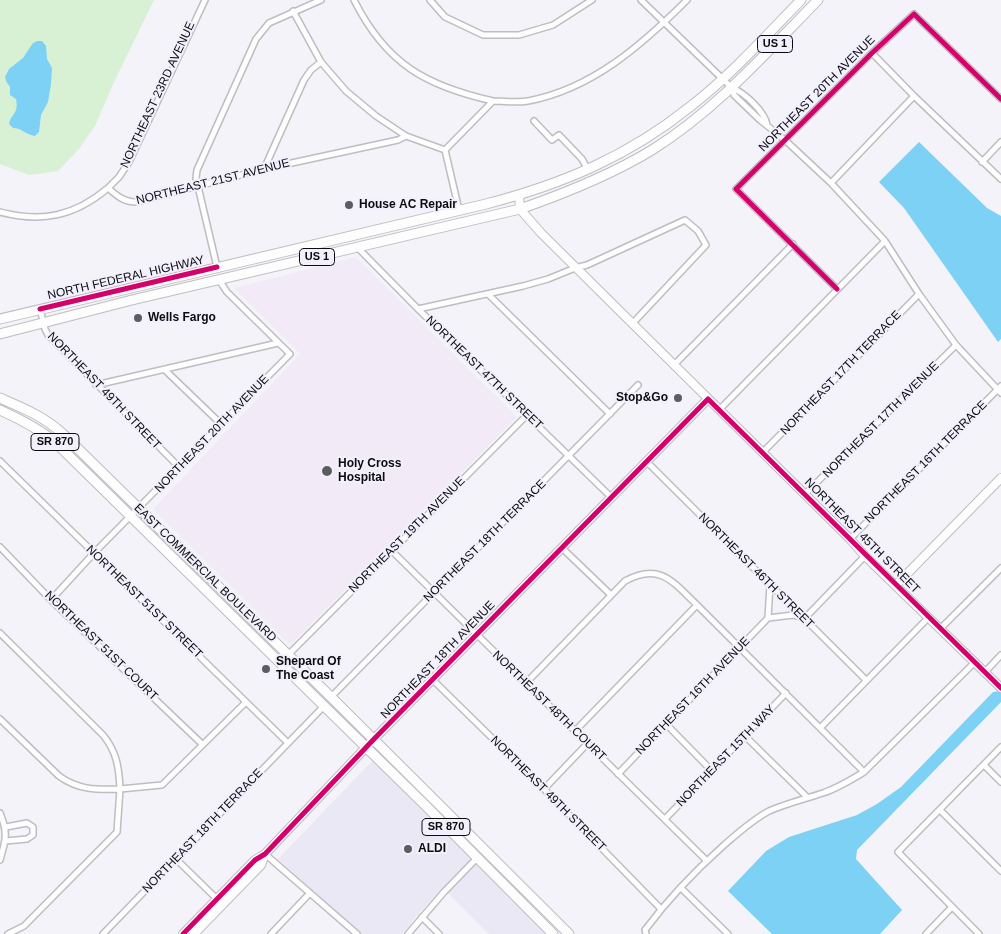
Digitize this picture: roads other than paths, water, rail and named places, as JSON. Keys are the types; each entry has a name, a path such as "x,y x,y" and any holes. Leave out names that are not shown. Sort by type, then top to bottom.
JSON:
{"main road":[{"name":"NORTH FEDERAL HIGHWAY","path":"0,334 132,300 520,209 591,182 638,158 684,127 732,88 818,0"},
{"name":"NORTH FEDERAL HIGHWAY","path":"0,319 459,210 549,186 588,170 631,148 676,119 723,79 798,3"},
{"path":"797,22 794,14 798,3"},
{"path":"447,226 454,220 459,210"},
{"path":"219,280 223,274 240,262"},
{"path":"195,285 218,268"},
{"path":"132,300 140,292 143,285"},
{"name":"EAST COMMERCIAL BOULEVARD","path":"0,398 33,412 53,425 374,739 565,933"},
{"name":"EAST COMMERCIAL BOULEVARD","path":"0,410 19,418 55,442 367,748 553,934"},
{"path":"221,605 234,611 243,611"}],"street":[{"name":"NORTHEAST 23RD AVENUE","path":"108,188 119,177 133,154 205,0"},
{"path":"218,268 196,178 198,170 256,39 269,23 321,0"},
{"path":"354,0 376,37 413,72 431,82 463,94 493,102 527,101 573,87 612,66 664,23 687,0"},
{"path":"430,0 445,17 483,36 519,35 553,26 592,0"},
{"path":"641,0 732,88 734,95 831,183 885,241 919,294 956,346 1000,390"},
{"path":"293,11 322,62 346,91 376,116 406,136 445,150"},
{"name":"NORTHEAST 20TH AVENUE","path":"793,244 736,189 872,53 914,14 1001,99"},
{"path":"872,53 1001,179"},
{"path":"264,169 304,80 311,70 322,62"},
{"path":"831,183 914,96"},
{"path":"445,150 493,102"},
{"path":"534,121 552,140 559,135 582,159 588,170"},
{"name":"NORTHEAST 21ST AVENUE","path":"108,188 120,199 128,202 198,187 264,169 398,140 406,136"},
{"path":"982,162 1001,142"},
{"path":"631,148 638,158"},
{"path":"445,150 459,210"},
{"path":"0,212 10,215 44,217 59,215 94,200 108,188"},
{"path":"519,195 520,209"},
{"name":"NORTHEAST 45TH STREET","path":"520,209 575,268 1001,688"},
{"path":"418,309 548,279 575,268 586,266 685,220 698,231 706,245 632,324"},
{"path":"719,410 885,241"},
{"path":"674,366 793,244 837,290"},
{"name":"NORTHEAST 47TH STREET","path":"357,247 611,497"},
{"path":"219,280 226,292 278,343"},
{"path":"488,294 610,414"},
{"name":"NORTHEAST 17TH TERRACE","path":"763,452 919,294"},
{"name":"NORTHEAST 49TH STREET","path":"40,309 48,335 179,467"},
{"path":"96,385 278,343"},
{"name":"NORTHEAST 20TH AVENUE","path":"51,600 94,553 290,354 278,343"},
{"name":"NORTHEAST 17TH AVENUE","path":"805,494 956,346"},
{"path":"165,370 221,424"},
{"name":"NORTHEAST 18TH TERRACE","path":"331,697 638,385"},
{"name":"NORTHEAST 16TH TERRACE","path":"850,538 1000,390"},
{"name":"NORTHEAST 18TH AVENUE","path":"183,934 261,865 265,854 374,739 708,399"},
{"name":"NORTHEAST 19TH AVENUE","path":"288,655 527,415"},
{"name":"NORTHEAST 51ST STREET","path":"0,461 288,743"},
{"name":"NORTHEAST 46TH STREET","path":"646,461 866,680"},
{"path":"896,584 1001,478"},
{"name":"NORTHEAST 51ST COURT","path":"0,548 51,600 202,744"},
{"path":"562,548 611,595"},
{"name":"NORTHEAST 48TH COURT","path":"391,550 707,861"},
{"path":"770,585 768,618 793,615 805,618 865,556"},
{"path":"940,628 1001,568"},
{"path":"526,683 625,581 638,574 650,573 660,575 669,579 697,605 864,772"},
{"path":"575,731 697,605"},
{"path":"821,727 929,617"},
{"name":"NORTHEAST 16TH AVENUE","path":"618,774 768,618"},
{"path":"0,633 112,746 119,768 120,790 117,832 24,926 8,934"},
{"path":"985,672 1001,656"},
{"path":"646,932 661,908 746,825 774,809 846,784 864,772 975,662"},
{"name":"NORTHEAST 49TH STREET","path":"433,680 661,908"},
{"name":"NORTHEAST 15TH WAY","path":"665,819 786,693"},
{"path":"0,719 68,783 88,789 120,790 162,785 246,702"},
{"name":"NORTHEAST 18TH TERRACE","path":"103,934 324,706"},
{"path":"0,728 5,723"},
{"path":"667,725 712,770"},
{"path":"745,736 807,797"},
{"path":"544,789 588,743"},
{"path":"978,934 898,852 1001,747"},
{"path":"984,765 1001,782"},
{"path":"940,810 1001,870"},
{"path":"0,813 6,827 6,841 0,860"},
{"path":"6,827 27,824 33,827 33,836 27,840 6,841"},
{"path":"265,854 355,933"},
{"path":"176,858 220,902"},
{"path":"408,934 477,858"},
{"path":"681,888 728,934"},
{"path":"271,934 310,893"},
{"name":"NORTHEAST 18TH AVENUE","path":"194,934 220,902"},
{"path":"926,934 951,908"},
{"path":"422,917 439,934"}],"water":[{"path":"42,41 46,46 47,59 52,68 48,102 41,115 39,132 35,136 13,128 9,124 17,104 16,99 10,95 10,87 5,77 9,69 23,58 33,43"},
{"path":"919,142 987,208 1001,216 1001,339 998,342 904,208 879,182"},
{"path":"1001,691 1001,702 857,850 856,859 902,910 880,934 772,934 728,891 766,851 789,837 857,815 901,787 993,692"}],"place":[{"name":"House AC Repair","path":"349,205"},
{"name":"Wells Fargo","path":"138,318"},
{"name":"Stop&Go","path":"678,398"},
{"name":"Holy Cross Hospital","path":"327,471"},
{"name":"Shepard Of The Coast","path":"266,669"},
{"name":"ALDI","path":"408,849"}]}
